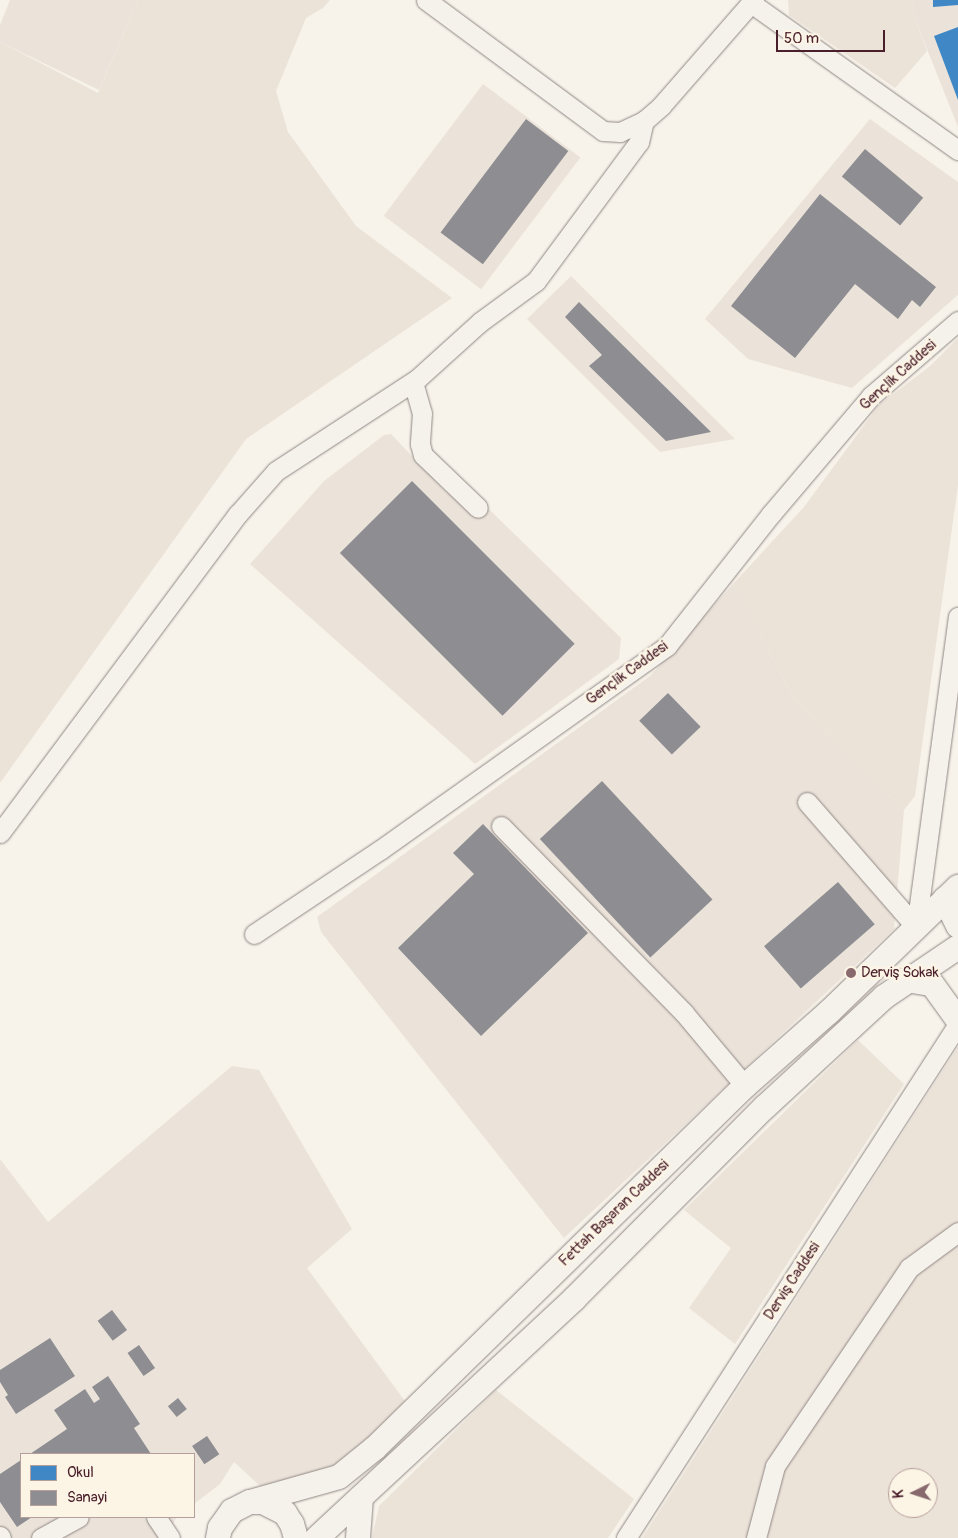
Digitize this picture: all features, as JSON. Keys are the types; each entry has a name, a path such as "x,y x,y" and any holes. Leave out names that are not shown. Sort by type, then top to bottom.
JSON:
{"main road":[{"name":"Fettah Başaran Caddesi","path":"206,1538 222,1528 236,1508 250,1502 332,1480 375,1448 745,1086 829,1012 951,893"},
{"path":"951,893 958,926"},
{"name":"Fettah Başaran Caddesi","path":"302,1537 362,1497 575,1298 765,1107 884,996 958,947"},
{"path":"906,980 932,984 958,1020"},
{"path":"358,1538 362,1497"},
{"path":"250,1502 275,1506 302,1537"}],"street":[{"path":"426,0 603,130 620,132 644,120 662,106 753,2 958,150"},
{"path":"0,833 238,514 276,471 412,382 480,322 536,281 639,142 644,120"},
{"name":"Gençlik Caddesi","path":"254,934 380,850 667,646 771,514 870,396 958,321"},
{"path":"412,382 422,413 420,444 423,455 478,508"},
{"path":"916,927 958,617"},
{"path":"807,802 916,927"},
{"path":"501,826 684,1013 745,1086"},
{"name":"Derviş Caddesi","path":"626,1538 958,1024"},
{"path":"756,1538 775,1466 908,1268 958,1232"},
{"path":"41,1538 77,1518"},
{"path":"157,1518 170,1538"}],"shaded area":[{"path":"10,0 138,0 99,90 0,42 0,25"},
{"path":"138,0 330,0 323,8 306,18 276,91 288,132 356,226 452,298 246,439 0,783 0,42 98,93"},
{"path":"788,0 912,0 915,19 927,51 895,88 789,15"},
{"path":"912,0 958,0 958,127 915,19"},
{"path":"483,84 580,157 481,289 384,216"},
{"path":"870,119 958,182 958,295 852,388 748,359 705,319"},
{"path":"571,276 735,439 660,452 527,319"},
{"path":"958,338 958,485 915,796 904,810 794,699 733,584 804,507 879,405 930,366"},
{"path":"391,434 447,493 459,480 621,638 619,659 475,764 250,564 324,481 384,435"},
{"path":"733,584 794,699 904,810 894,929 564,1238 321,932 317,917 650,676"},
{"path":"858,1040 904,1084 735,1344 689,1308 731,1248 684,1210"},
{"path":"958,1047 958,1538 642,1538"},
{"path":"232,1066 259,1070 352,1229 307,1268 405,1401 340,1466 306,1479 260,1486 234,1462 220,1484 195,1503 195,1453 20,1453 20,1518 176,1518 164,1538 0,1538 0,1159 48,1222"},
{"path":"496,1390 634,1499 608,1538 372,1538 379,1506"}],"building: Okul":[{"path":"933,0 958,0 958,5 933,7"},
{"path":"958,27 958,100 934,36"}],"building: Sanayi":[{"path":"526,119 568,151 483,264 441,232"},
{"path":"865,149 923,198 900,225 842,177"},
{"path":"820,194 936,287 920,307 912,300 898,319 855,284 795,358 731,306"},
{"path":"579,302 711,432 666,441 589,366 602,355 565,317"},
{"path":"412,481 575,644 503,716 340,553"},
{"path":"668,693 701,727 672,755 639,721"},
{"path":"602,781 712,899 650,957 540,839"},
{"path":"483,824 588,933 481,1036 398,948 474,874 453,853"},
{"path":"838,882 875,924 801,989 764,946"},
{"path":"112,1310 127,1330 113,1341 98,1321"},
{"path":"50,1338 75,1376 16,1414 5,1397 8,1395 0,1382 0,1370"},
{"path":"139,1345 155,1368 144,1376 128,1353"},
{"path":"108,1376 140,1424 134,1428 150,1453 31,1453 67,1429 54,1410 85,1389 94,1403 100,1399 92,1387"},
{"path":"178,1398 187,1409 177,1417 168,1406"},
{"path":"207,1436 219,1454 204,1464 192,1446"},
{"path":"20,1461 20,1518 30,1518 17,1527 0,1502 0,1474"}],"place":[{"name":"Derviş Sokak","path":"851,973"}]}
